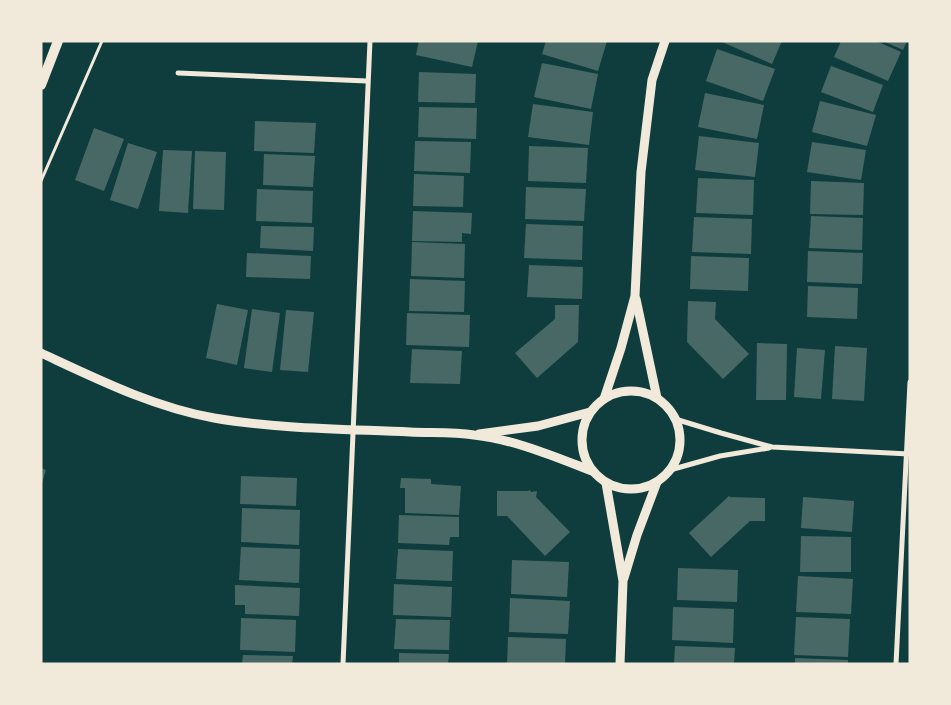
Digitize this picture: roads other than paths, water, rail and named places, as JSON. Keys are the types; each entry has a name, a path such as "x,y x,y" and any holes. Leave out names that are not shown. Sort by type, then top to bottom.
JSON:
{"main road":[{"path":"41,85 58,41"}],"street":[{"path":"343,664 370,41"},
{"path":"604,399 621,348 635,296 640,172 652,80 665,41"},
{"path":"178,72 367,81"},
{"path":"635,296 657,398"},
{"path":"41,353 129,393 182,411 251,423 474,435 537,449 592,471 614,487 631,490 640,489 657,482 675,463 680,446 680,436 675,418 664,404 648,394 630,391 621,392 604,399 590,412 581,438 584,456 592,471"},
{"path":"896,664 908,454 910,382"},
{"path":"474,435 538,426 590,412"},
{"path":"675,418 722,434 772,447 908,454"},
{"path":"670,470 720,456 772,447"},
{"path":"620,664 624,581 637,535 657,482"},
{"path":"606,483 624,581"}]}
